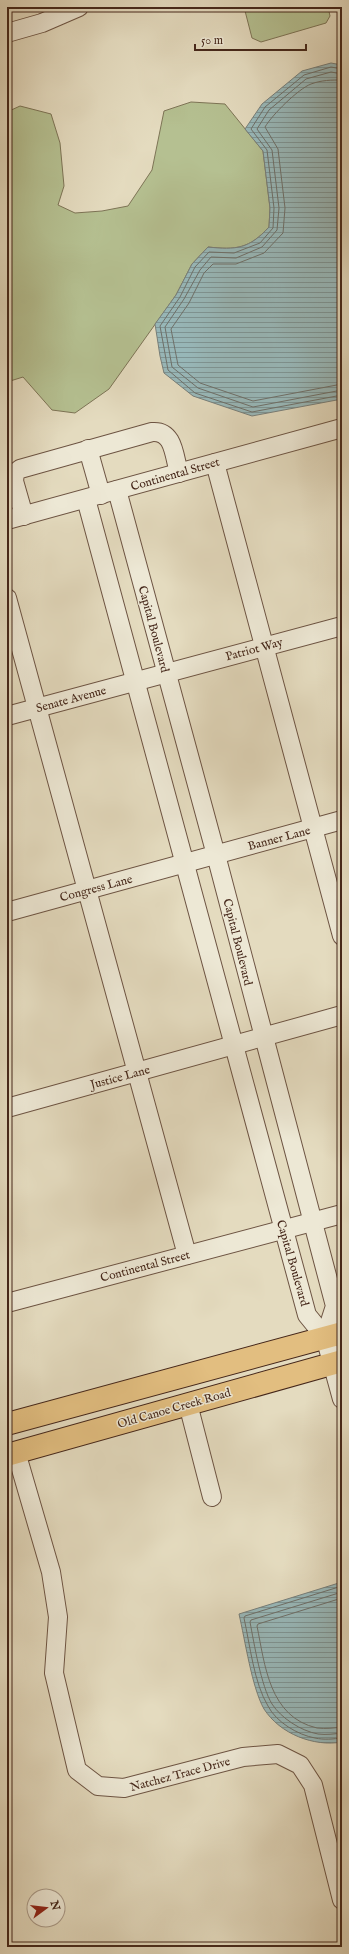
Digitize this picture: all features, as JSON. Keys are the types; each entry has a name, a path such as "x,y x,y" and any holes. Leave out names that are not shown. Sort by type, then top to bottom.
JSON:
{"main road":[{"path":"7,1424 334,1335"},
{"name":"Old Canoe Creek Road","path":"12,1454 337,1362"}],"street":[{"path":"7,33 42,23 80,7"},
{"name":"Continental Street","path":"16,518 342,428"},
{"path":"16,518 15,473 20,469 88,450 159,431 169,438 179,473"},
{"path":"88,450 101,494"},
{"path":"215,463 342,936"},
{"name":"Capital Boulevard","path":"101,494 166,673 216,855 335,1306 334,1335"},
{"name":"Capital Boulevard","path":"101,494 136,682 283,1230 307,1315 334,1335"},
{"path":"7,598 187,1255"},
{"name":"Patriot Way","path":"136,682 342,626"},
{"name":"Senate Avenue","path":"7,716 136,682"},
{"name":"Banner Lane","path":"185,863 342,820"},
{"name":"Congress Lane","path":"7,912 185,863"},
{"name":"Justice Lane","path":"7,1108 342,1015"},
{"name":"Continental Street","path":"7,1303 342,1214"},
{"path":"334,1335 342,1399"},
{"path":"188,1404 212,1498"},
{"name":"Natchez Trace Drive","path":"12,1454 51,1572 58,1617 54,1673 66,1727 78,1770 98,1786 124,1788 242,1757 278,1754 300,1765 313,1784 342,1900"}],"green space":[{"path":"244,7 328,7 330,16 326,23 261,42 252,38"},
{"path":"191,102 225,104 263,151 270,208 269,227 255,240 242,246 234,248 208,247 192,264 176,295 109,389 75,413 52,410 23,377 7,382 7,112 20,106 51,114 60,143 64,186 58,205 75,213 102,211 128,206 152,170 164,111"}],"water":[{"path":"331,63 342,65 342,399 252,416 193,396 164,373 155,324 176,295 192,264 208,247 234,248 242,246 255,240 269,227 270,208 263,151 245,129 262,104 302,71"},
{"path":"342,1582 342,1742 320,1742 298,1737 288,1732 271,1718 264,1709 252,1677 239,1614"}]}
